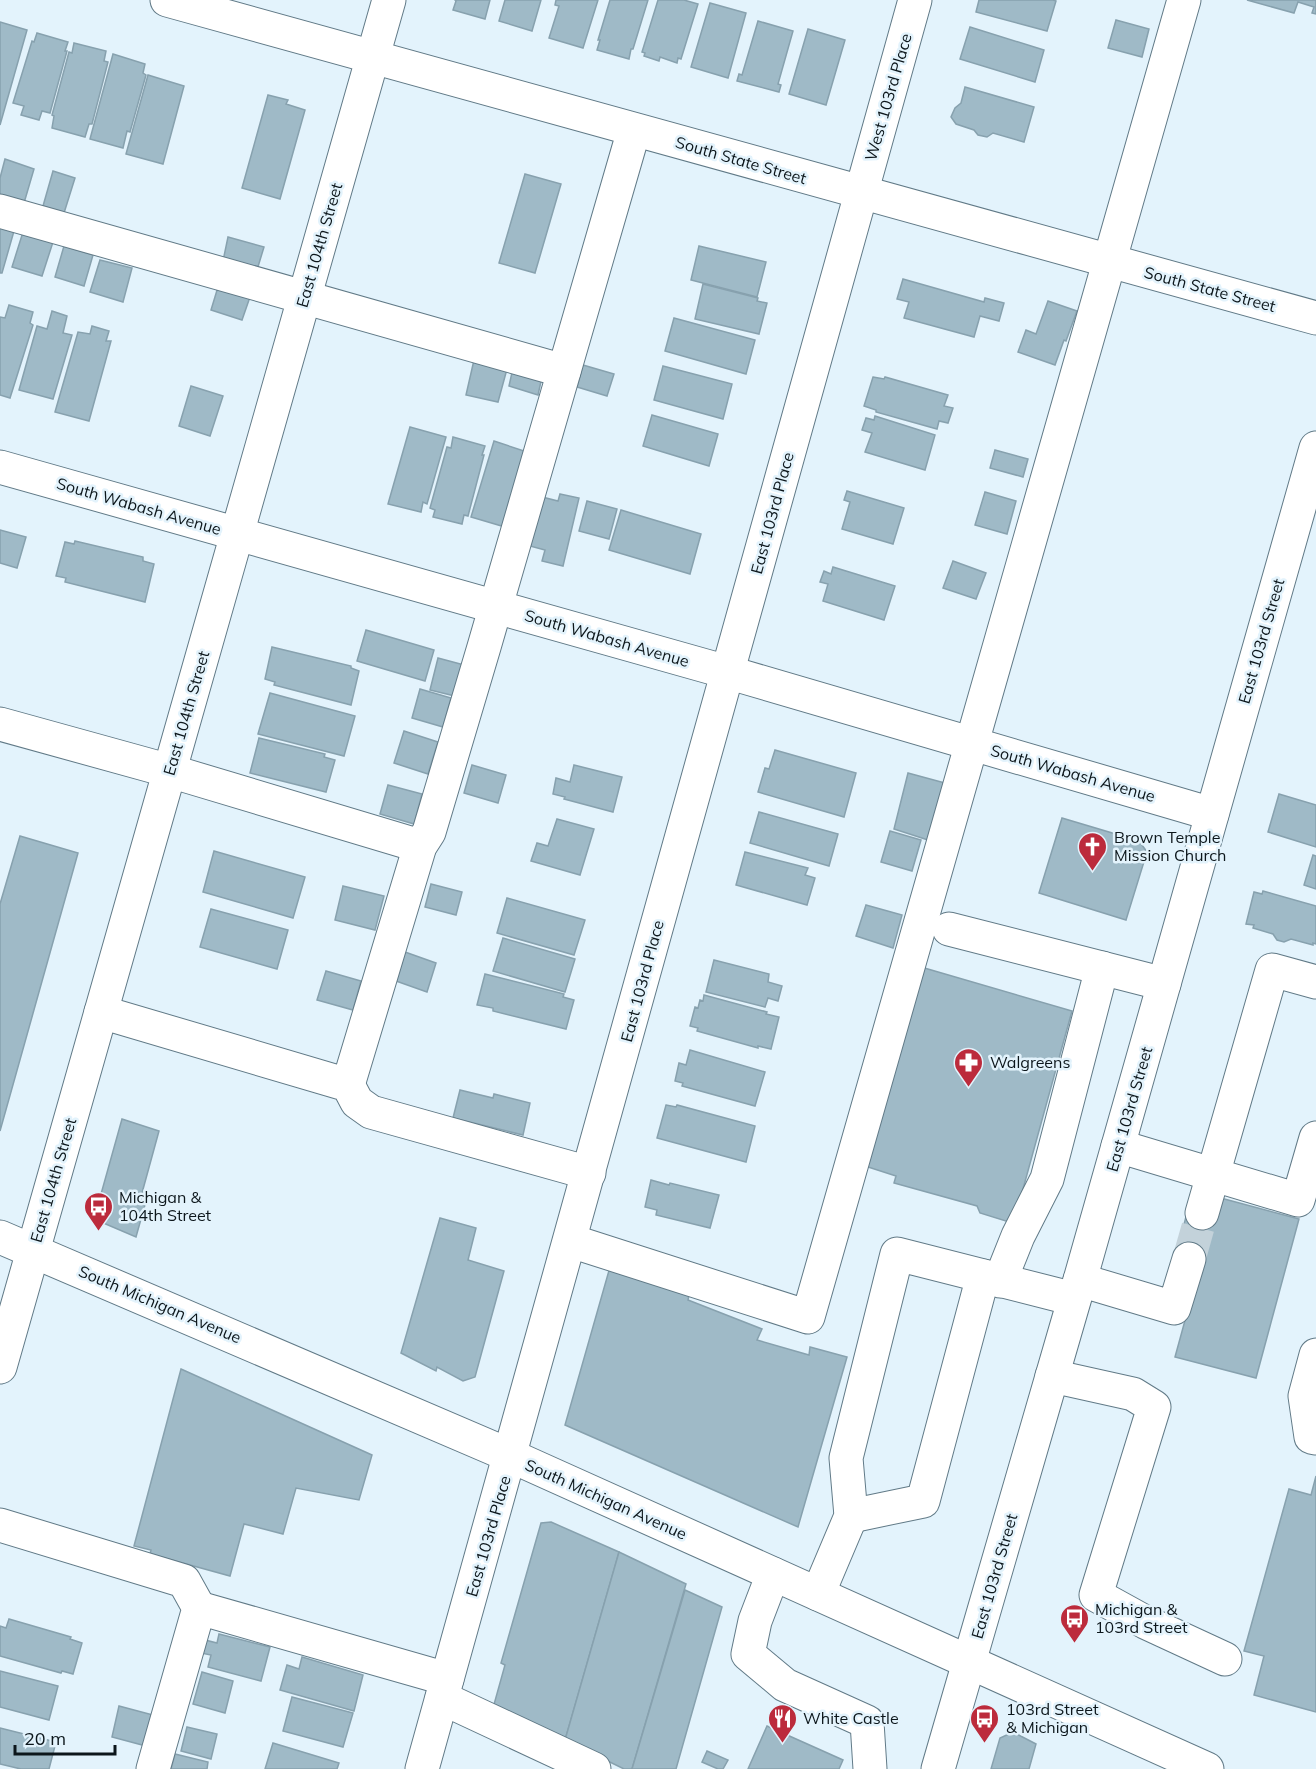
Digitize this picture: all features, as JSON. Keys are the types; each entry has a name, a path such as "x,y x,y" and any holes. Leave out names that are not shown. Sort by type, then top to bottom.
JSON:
{"street":[{"name":"South State Street","path":"167,0 1316,318"},
{"name":"East 104th Street","path":"0,1368 389,0"},
{"name":"West 103rd Place","path":"860,193 915,0"},
{"path":"571,1241 808,1317 1184,0"},
{"path":"590,1173 371,1112 357,1102 348,1085 420,846 429,832 634,130"},
{"name":"East 103rd Place","path":"422,1769 590,1173 860,193"},
{"path":"0,211 564,371"},
{"name":"East 103rd Street","path":"938,1769 1316,448"},
{"name":"South Wabash Avenue","path":"0,467 728,672 1212,814"},
{"path":"0,724 170,771 420,846"},
{"path":"949,929 1164,984"},
{"path":"851,1516 923,1501 992,1278 1018,1236 1047,1179 1102,968"},
{"path":"1202,1213 1272,970 1316,982"},
{"path":"101,1012 348,1085"},
{"path":"1118,1146 1298,1200 1316,1138"},
{"name":"South Michigan Avenue","path":"0,1237 511,1456 969,1662 1193,1766"},
{"path":"818,1594 851,1516 846,1458 897,1254 992,1278 1077,1289 1174,1308 1189,1259"},
{"path":"1316,1355 1305,1396 1311,1437 1316,1438"},
{"path":"1052,1376 1133,1394 1154,1407 1096,1595 1145,1622 1225,1659"},
{"path":"0,1525 184,1581 199,1608 444,1688 594,1769"},
{"path":"773,1574 755,1620 748,1654 785,1685 867,1722 870,1769"},
{"path":"153,1769 199,1608"}],"building":[{"path":"455,0 490,0 485,19 453,10"},
{"path":"505,0 541,0 532,31 499,21"},
{"path":"556,0 598,0 583,48 549,38 559,6 555,5"},
{"path":"610,0 648,0 629,59 597,50"},
{"path":"658,0 684,0 698,4 681,59 678,58 677,63 660,57 659,61 644,56 645,53 642,52"},
{"path":"979,0 1056,1 1047,31 976,12"},
{"path":"1247,0 1316,0 1316,14 1312,13 1314,7 1298,2 1294,13"},
{"path":"710,3 746,13 728,78 691,67"},
{"path":"1116,20 1149,29 1142,57 1108,48"},
{"path":"758,21 793,31 778,84 781,85 779,92 737,81 739,74 742,75"},
{"path":"0,22 27,30 0,125"},
{"path":"970,27 1044,50 1035,82 960,59"},
{"path":"808,29 845,40 826,105 789,94"},
{"path":"37,33 68,42 50,113 42,111 39,120 21,115 24,106 13,103 32,41 34,42"},
{"path":"74,43 106,51 104,61 108,62 92,124 89,124 85,137 52,128 54,116 52,115 69,52 72,53"},
{"path":"113,54 145,64 143,73 146,75 130,132 127,131 123,148 90,139"},
{"path":"148,75 184,86 163,164 126,154"},
{"path":"965,87 1034,107 1024,142 993,133 987,137 978,135 974,130 956,124 951,117 955,108 961,103"},
{"path":"268,95 288,100 286,104 305,110 280,199 242,188"},
{"path":"5,159 34,169 24,203 0,195 0,178"},
{"path":"53,171 75,178 64,213 43,206"},
{"path":"525,174 561,184 535,273 499,263"},
{"path":"0,227 14,231 2,273 0,273"},
{"path":"23,232 53,242 42,276 12,267"},
{"path":"228,237 264,247 257,270 223,261"},
{"path":"64,246 93,255 84,286 55,277"},
{"path":"699,246 766,262 757,297 691,280"},
{"path":"100,260 132,268 123,302 90,292"},
{"path":"903,279 984,302 985,298 1004,303 999,321 980,316 974,337 904,318 909,302 897,299"},
{"path":"703,284 758,298 757,301 767,303 759,334 695,319"},
{"path":"218,287 250,297 242,320 211,310"},
{"path":"1048,301 1077,311 1055,365 1018,352 1026,330 1036,334"},
{"path":"9,305 33,312 30,323 33,325 10,398 0,395 0,317 5,318"},
{"path":"52,311 67,316 63,333 72,335 53,399 19,390 37,326 47,329"},
{"path":"674,318 755,340 746,374 665,351"},
{"path":"92,326 109,331 106,341 111,341 89,421 55,412 78,332 90,334"},
{"path":"474,360 507,369 498,402 466,395"},
{"path":"583,365 614,374 607,396 577,387"},
{"path":"663,366 732,384 723,419 654,400"},
{"path":"513,368 542,377 538,395 509,386"},
{"path":"873,377 884,379 885,377 948,395 944,406 953,408 948,423 939,421 937,429 876,412 864,406"},
{"path":"191,386 223,396 210,436 179,426"},
{"path":"652,415 718,434 709,466 643,446"},
{"path":"875,416 935,435 925,470 865,452 872,433 862,430 866,418 874,420"},
{"path":"410,427 446,437 427,504 423,502 421,512 388,504"},
{"path":"453,437 485,446 468,516 464,515 462,524 433,517 435,510 430,508 447,447 451,448"},
{"path":"494,441 527,452 505,527 471,517"},
{"path":"995,450 1028,459 1023,477 990,468"},
{"path":"847,491 904,508 893,544 842,529 850,502 844,500"},
{"path":"985,492 1016,501 1007,534 975,525"},
{"path":"560,494 579,498 563,566 542,561 545,550 530,546 542,497 558,501"},
{"path":"587,501 617,509 609,539 579,531"},
{"path":"621,510 701,534 690,574 609,550"},
{"path":"0,530 26,537 17,568 0,563"},
{"path":"75,541 143,557 143,561 154,564 145,602 65,582 66,578 56,576 65,542 74,544"},
{"path":"953,561 986,573 976,599 943,588"},
{"path":"833,567 895,586 884,620 823,601 828,584 820,582 824,571 831,574"},
{"path":"366,630 434,650 425,681 357,661"},
{"path":"272,647 351,666 359,671 351,705 274,685 275,682 265,679"},
{"path":"438,658 468,666 459,697 430,690"},
{"path":"420,689 451,698 443,727 412,718"},
{"path":"270,693 355,716 344,756 258,734"},
{"path":"404,731 438,742 428,774 394,763"},
{"path":"259,738 325,754 324,757 335,760 326,792 250,773"},
{"path":"775,750 856,773 844,817 758,792 765,768 769,769"},
{"path":"472,765 506,775 498,803 464,793"},
{"path":"574,765 622,777 613,812 553,794 556,778 570,782"},
{"path":"908,773 945,783 928,840 894,829"},
{"path":"388,785 422,794 414,824 380,814"},
{"path":"1279,794 1316,805 1316,847 1268,832"},
{"path":"759,812 838,834 829,866 750,843"},
{"name":"Brown Temple Mission Church","path":"1062,818 1139,841 1147,852 1126,920 1039,893"},
{"path":"557,819 594,829 580,875 531,861 537,843 548,846"},
{"path":"890,831 921,840 912,871 881,862"},
{"path":"20,836 78,853 0,1131 0,904"},
{"path":"214,851 305,877 293,918 203,892"},
{"path":"745,852 808,868 805,875 815,878 807,905 736,885"},
{"path":"1313,855 1316,856 1316,889 1304,885"},
{"path":"431,884 462,892 456,915 425,907"},
{"path":"343,886 384,896 375,930 335,920"},
{"path":"1263,891 1316,906 1316,944 1291,939 1284,942 1277,940 1273,934 1253,928 1254,925 1246,924 1254,892 1262,894"},
{"path":"507,898 585,920 574,955 497,933"},
{"path":"866,905 902,915 893,948 856,936"},
{"path":"211,909 288,930 277,969 200,947"},
{"path":"503,938 575,959 565,992 493,971"},
{"path":"405,952 436,963 427,992 396,981"},
{"path":"714,960 769,974 768,982 782,986 778,1001 768,998 765,1007 706,992"},
{"name":"Walgreens","path":"921,967 1072,1011 1015,1218 1009,1222 980,1213 977,1206 894,1183 896,1176 865,1166"},
{"path":"326,971 361,981 353,1010 317,1000"},
{"path":"485,974 564,994 563,997 574,1000 566,1029 477,1005"},
{"path":"704,995 779,1017 771,1049 758,1046 758,1048 697,1031 698,1028 690,1026 695,1007 698,1008"},
{"path":"690,1050 765,1072 755,1106 682,1086 683,1083 675,1081 679,1063 686,1065"},
{"path":"460,1090 493,1098 494,1094 530,1103 523,1135 453,1118"},
{"path":"666,1105 676,1107 677,1105 755,1126 746,1162 657,1138"},
{"path":"122,1119 159,1131 142,1193 148,1194 136,1237 94,1219"},
{"path":"651,1180 719,1195 710,1228 656,1215 657,1210 645,1207"},
{"path":"1217,1197 1299,1219 1256,1378 1175,1357 1201,1262 1176,1255 1188,1209"},
{"path":"440,1218 476,1228 468,1260 504,1271 475,1377 463,1381 437,1367 436,1371 401,1353"},
{"path":"612,1260 689,1295 688,1300 762,1329 757,1340 809,1355 810,1347 847,1357 798,1527 565,1425"},
{"path":"181,1369 372,1455 359,1500 296,1488 283,1534 244,1524 230,1576 150,1554 151,1550 134,1546"},
{"path":"1316,1476 1316,1712 1254,1695 1264,1656 1244,1651 1289,1489 1311,1495"},
{"path":"551,1522 619,1552 565,1740 493,1708 505,1665 501,1663 541,1523"},
{"path":"619,1552 686,1584 632,1769 624,1769 565,1740"},
{"path":"685,1590 722,1607 676,1769 632,1769"},
{"path":"9,1619 71,1637 70,1639 82,1643 73,1674 62,1671 61,1673 0,1656 0,1626 6,1628"},
{"path":"219,1634 270,1647 261,1681 208,1667 211,1655 201,1653 205,1640 217,1643"},
{"path":"302,1657 363,1675 354,1711 280,1690 287,1665 299,1669"},
{"path":"0,1671 58,1686 49,1720 0,1707"},
{"path":"202,1672 233,1681 225,1713 193,1704"},
{"path":"292,1697 353,1713 343,1747 283,1731"},
{"path":"119,1706 153,1715 146,1746 112,1737"},
{"name":"White Castle","path":"767,1726 843,1760 839,1769 748,1769"},
{"path":"187,1727 217,1734 211,1759 181,1751"},
{"path":"0,1728 56,1742 49,1769 21,1769 0,1764"},
{"path":"1013,1732 1036,1744 1029,1769 991,1769 1000,1738"},
{"path":"273,1743 339,1763 337,1769 265,1769"},
{"path":"707,1751 728,1760 723,1769 702,1762"},
{"path":"175,1754 208,1762 207,1769 171,1769"}],"tunnel":[{"path":"1189,1259 1202,1213"}],"place":[{"name":"Brown Temple Mission Church","path":"1093,872"},
{"name":"Walgreens","path":"969,1088"},
{"name":"Michigan & 104th Street","path":"98,1232"},
{"name":"Michigan & 103rd Street","path":"1074,1644"},
{"name":"White Castle","path":"782,1744"},
{"name":"103rd Street & Michigan","path":"985,1744"}]}
